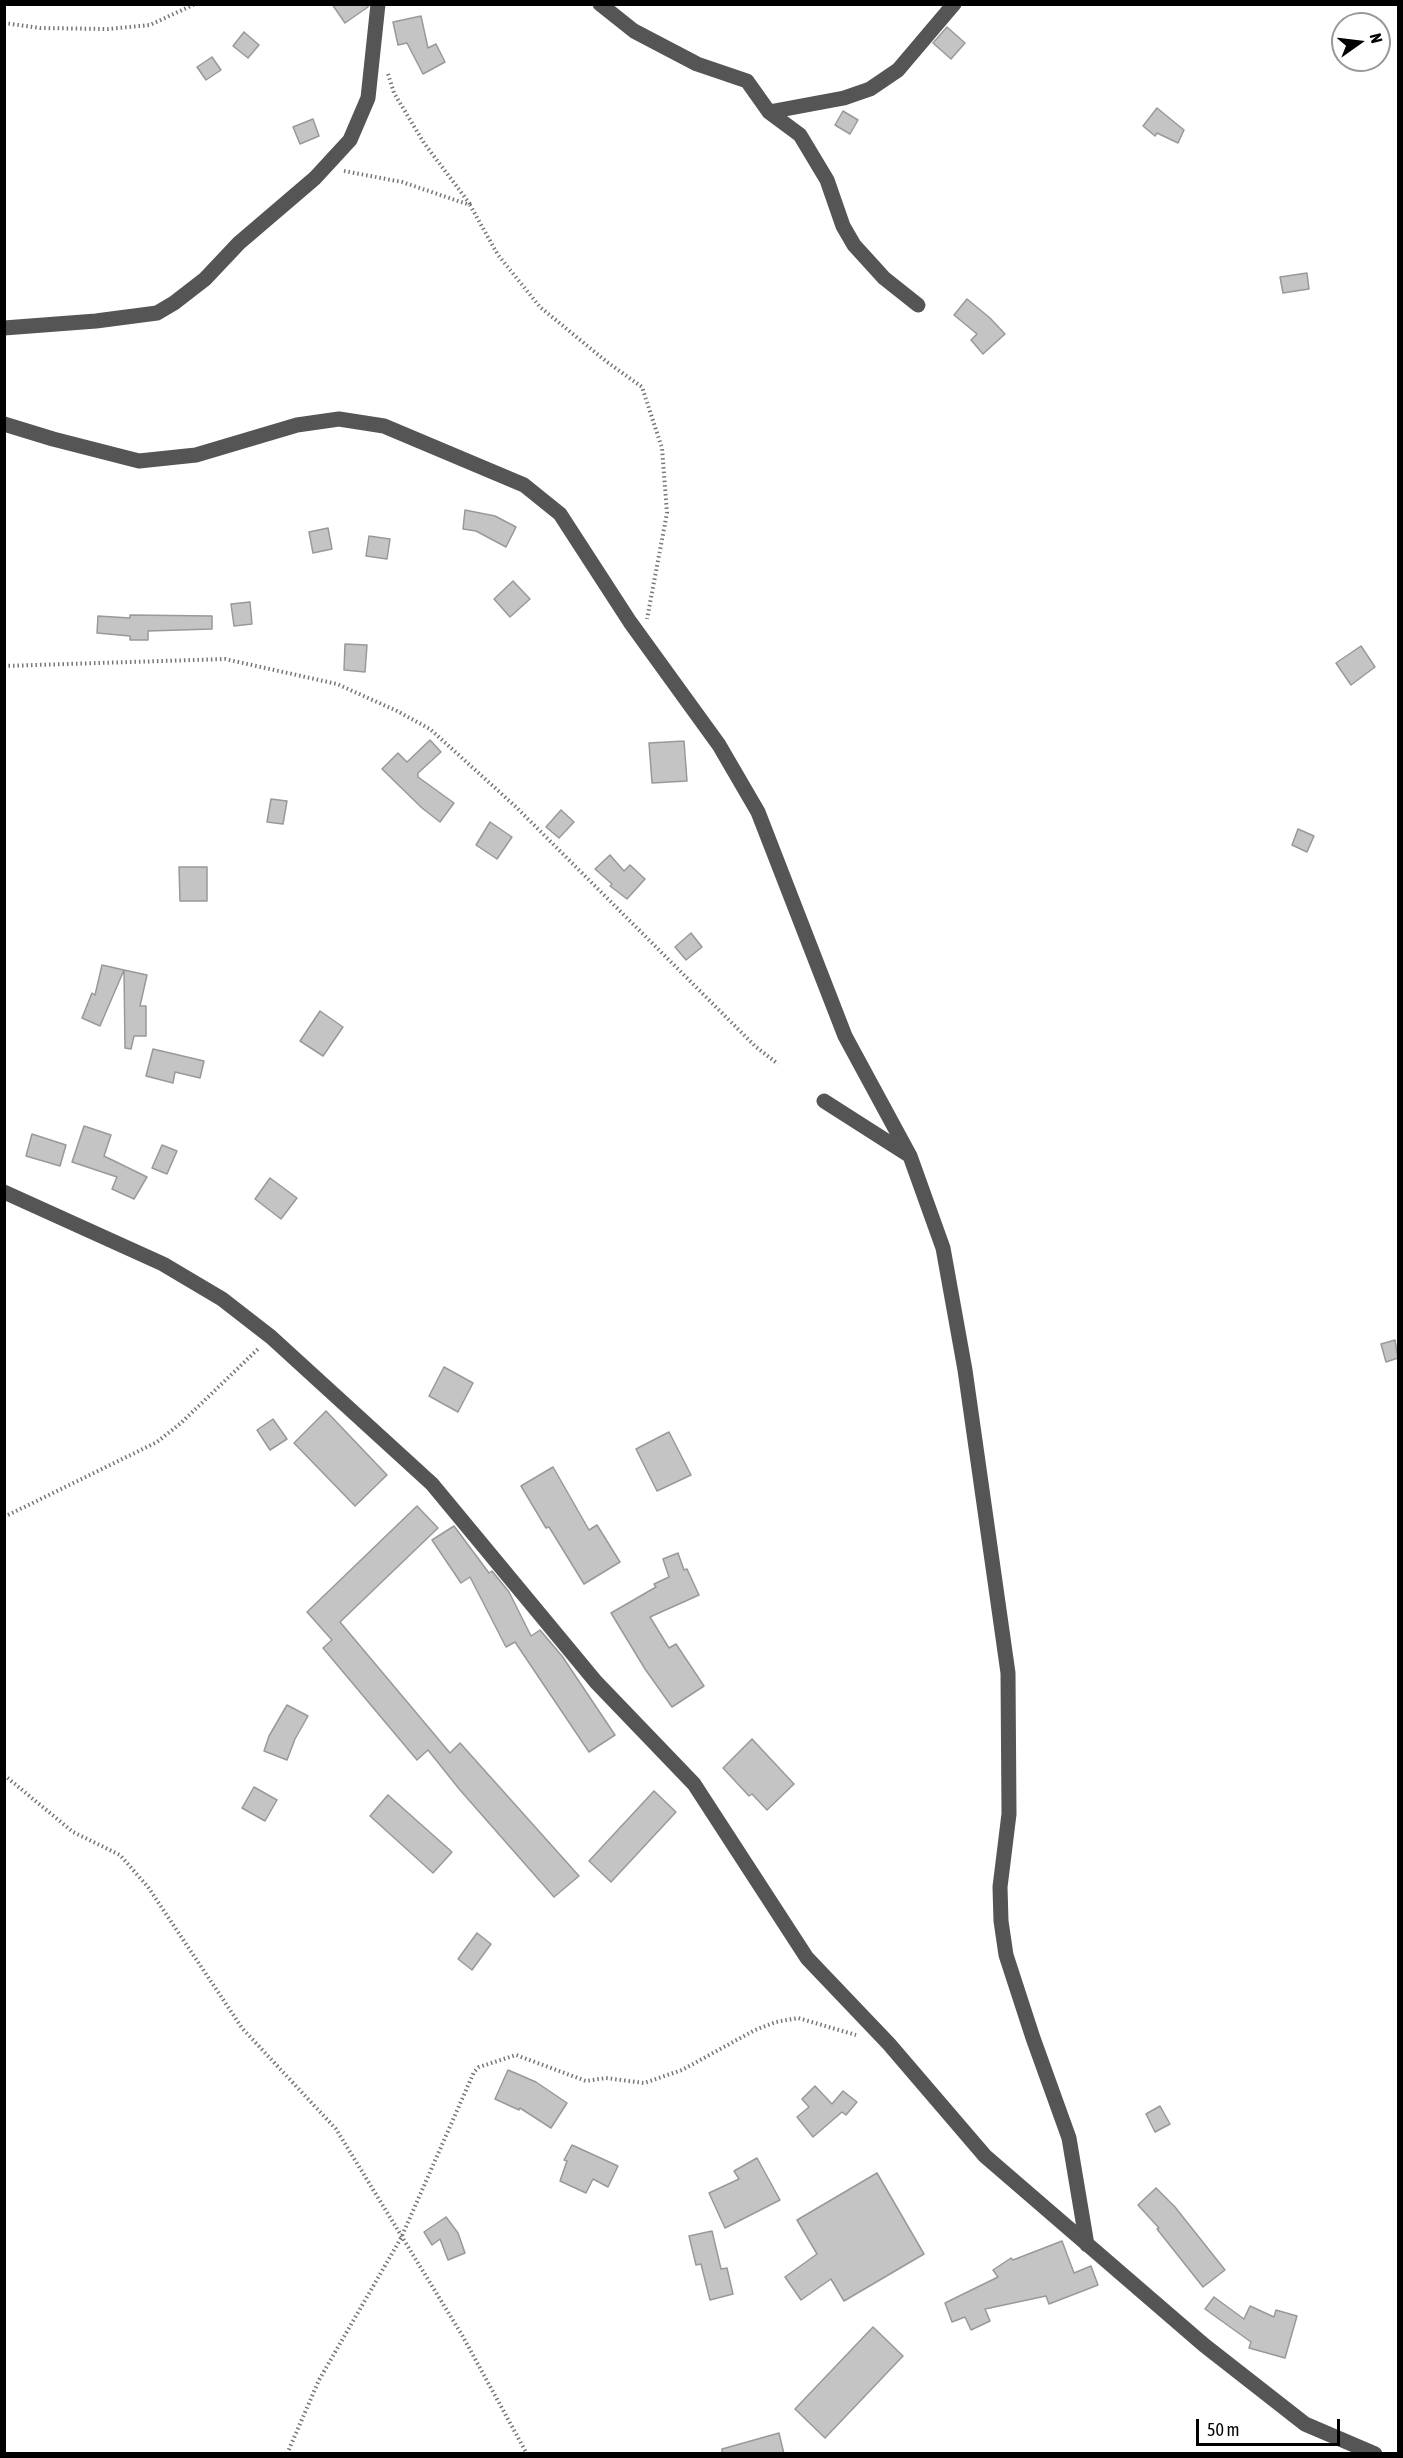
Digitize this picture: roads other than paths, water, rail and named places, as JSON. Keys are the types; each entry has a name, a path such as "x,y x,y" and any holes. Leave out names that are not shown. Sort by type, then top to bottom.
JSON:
{"street":[{"path":"4,328 96,321 157,313 205,279 239,243 315,178 350,140 368,98 378,4"},
{"path":"600,4 634,31 697,64 747,81 769,112 800,135 827,180 843,225 854,245 884,278 918,305"},
{"path":"769,112 844,98 870,89 898,70 954,4"},
{"path":"4,424 139,461 196,455 297,425 339,419 384,426 524,485 560,514 644,640 719,745 759,812 845,1036 910,1156 943,1248 965,1370 1008,1673 1009,1814 1000,1887 1001,1921 1006,1955 1032,2038 1069,2138 1087,2245"},
{"path":"824,1101 910,1156"},
{"path":"4,1192 163,1264 222,1299 271,1337 432,1484 596,1682 694,1784 807,1958 889,2044 985,2156 1204,2345 1305,2424 1375,2454"}]}
